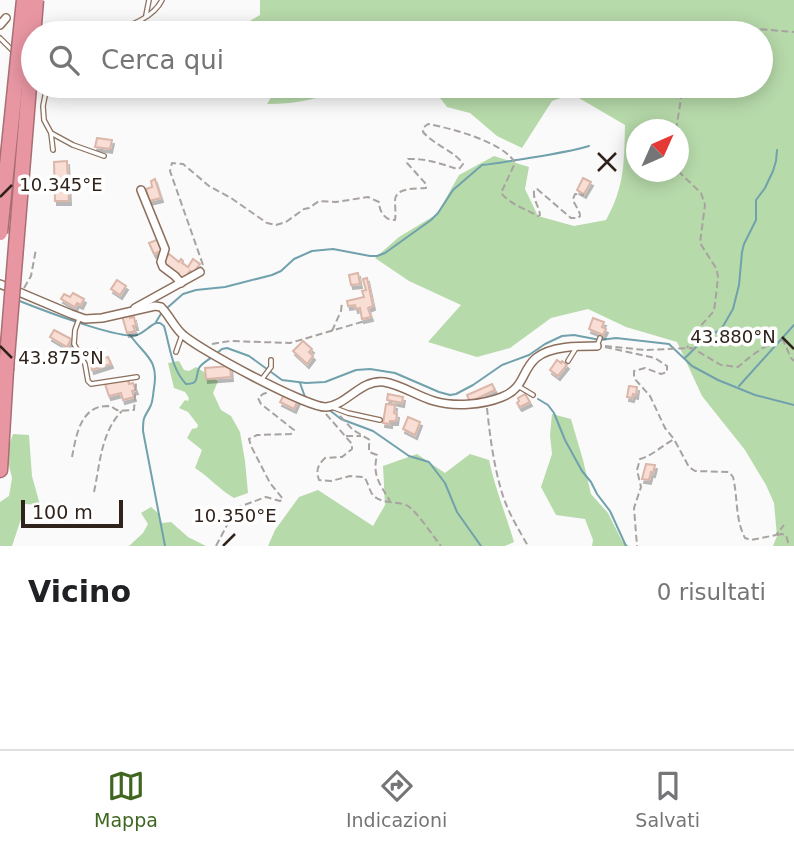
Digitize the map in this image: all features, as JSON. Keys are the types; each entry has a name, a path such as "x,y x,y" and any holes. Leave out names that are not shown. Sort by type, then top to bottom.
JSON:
{"highway":[{"path":"22,21 24,0"},
{"path":"34,21 36,0"},
{"path":"0,233 21,29"},
{"path":"0,470 28,98"}],"street":[{"path":"0,25 6,18"},
{"path":"141,190 165,249 161,262 163,267 181,283"},
{"path":"132,311 200,272"},
{"path":"0,284 78,320 102,318 155,306 164,310 183,335 202,348 294,397 319,407 330,407 372,383 383,382 433,401 452,404 486,401 503,397 518,386 534,359 550,350 598,342"}],"lane":[{"path":"145,17 149,0"},
{"path":"136,21 157,9 162,0"},
{"path":"0,38 21,57"},
{"path":"45,98 44,120 51,133 53,150"},
{"path":"51,133 104,156"},
{"path":"78,320 74,344 85,364 88,381 91,384 135,377"},
{"path":"176,352 179,339 183,335"},
{"path":"568,361 578,346"},
{"path":"81,355 100,351"},
{"path":"263,381 271,360"},
{"path":"518,386 533,395"},
{"path":"330,407 380,420"}],"path":[{"path":"773,30 794,32"},
{"path":"678,119 681,98"},
{"path":"200,272 203,268 202,262 170,171 172,163 183,164 209,186 267,223 276,225 286,222 319,201 336,202 368,197 379,202 379,208 385,218 395,220 394,196 404,190 426,188 426,184 407,163 408,159 457,169 463,164 426,136 423,132 428,124 483,140 512,157 515,163 500,193 516,206 537,216 540,215 539,205 533,197 534,191 537,190 572,218 580,216 573,199 575,194 584,195"},
{"path":"687,348 697,330 714,311 718,276 700,243 705,205 701,193 689,182"},
{"path":"21,294 31,276 36,249"},
{"path":"332,332 342,302"},
{"path":"202,348 230,341 290,343 365,321"},
{"path":"598,342 645,350 692,348 721,365 738,367 754,354 783,340 794,361"},
{"path":"598,342 655,358 667,366 667,372 661,374 645,368 634,371 634,378 650,396 665,428 689,467 695,471 729,472 733,477 737,518 746,538 751,540 782,534 786,536 789,546"},
{"path":"72,457 84,417 92,410 111,406 123,411 134,410 137,383 135,377"},
{"path":"216,546 236,508 266,497 280,501 283,499 270,482 249,439 257,435 291,434 294,430 261,404 258,398 272,390 263,381"},
{"path":"486,401 494,461 503,496 528,546"},
{"path":"319,407 352,443 352,449 342,457 325,458 319,464 316,471 319,480 364,477 376,498 408,506 441,546"},
{"path":"330,407 347,425 370,440 369,452 377,456 374,466 376,478 390,502"},
{"path":"94,492 104,442 112,421 123,411"},
{"path":"346,436 362,436"},
{"path":"637,546 634,508 641,487 637,470 640,459 651,455 674,439"},
{"path":"776,535 784,525"}],"green space":[{"path":"260,0 794,0 794,546 773,546 777,536 774,503 766,485 745,450 702,396 677,342 626,327 588,309 551,318 510,348 477,357 428,342 461,305 409,281 375,258 399,237 437,214 459,175 494,156 529,167 525,189 538,216 574,226 606,220 620,185 625,125 579,98 773,98 773,21 250,21 260,15"},
{"path":"271,98 317,98 290,103 267,104"},
{"path":"440,98 561,98 552,101 522,148 497,136 470,113 447,107"},
{"path":"179,361 184,370 189,371 196,367 218,381 213,393 221,410 231,416 240,432 248,493 234,498 195,468 202,450 187,438 198,425 188,412 179,408 189,398 185,392 174,388 168,363"},
{"path":"552,414 571,419 591,494 608,513 622,541 629,546 592,546 593,540 585,519 556,515 541,487 552,454"},
{"path":"13,434 29,435 32,476 40,505 24,504 12,546 0,546 0,502 9,496 12,478 6,454"},
{"path":"417,454 445,473 470,454 489,460 514,542 505,546 268,546 275,530 299,497 318,490 373,526 385,505 383,466"},
{"path":"151,507 158,513 162,523 171,522 188,537 206,546 129,546 143,533 148,524 141,513"}],"building":[{"path":"97,138 112,140 110,149 95,147"},
{"path":"67,161 69,201 55,201 54,162"},
{"path":"583,178 591,182 584,194 577,190"},
{"path":"155,179 161,198 149,201 146,189 152,187 151,181"},
{"path":"159,239 163,250 154,254 149,243"},
{"path":"169,254 179,262 181,259 188,267 193,259 200,264 193,273 190,271 184,280 162,263"},
{"path":"358,273 360,284 351,285 349,275"},
{"path":"367,278 373,306 368,308 371,317 362,319 360,308 356,309 355,305 348,306 347,301 364,297 362,291 366,290 363,279"},
{"path":"117,280 126,286 120,295 111,289"},
{"path":"73,293 84,299 81,305 77,303 75,307 61,299 64,294 70,297"},
{"path":"129,314 130,318 134,317 136,326 133,326 135,331 127,333 122,316"},
{"path":"593,318 604,322 602,327 606,329 603,335 589,329"},
{"path":"54,330 71,339 67,347 50,337"},
{"path":"303,341 312,349 309,352 313,356 307,364 293,351"},
{"path":"108,357 111,364 92,370 90,363"},
{"path":"557,360 567,365 558,376 550,370"},
{"path":"230,366 231,377 206,379 205,368"},
{"path":"127,378 136,390 132,391 134,397 123,400 121,393 109,396 105,384"},
{"path":"492,384 495,390 470,402 467,395"},
{"path":"629,386 637,387 636,395 633,394 632,398 627,397"},
{"path":"285,393 298,400 294,409 280,402"},
{"path":"388,394 403,397 402,403 387,400"},
{"path":"525,394 530,402 520,407 518,398"},
{"path":"386,404 395,405 394,413 397,414 396,421 390,421 390,424 383,423"},
{"path":"408,417 420,422 415,435 403,429"},
{"path":"646,464 655,465 649,480 642,479"}],"waterway":[{"path":"167,308 183,294 272,275 294,259 312,251 333,249 370,256 385,253 431,220 453,190 482,165 589,146"},
{"path":"685,358 701,342 722,328 733,309 744,244 756,220 756,200 773,171 777,150"},
{"path":"17,300 113,333 137,335 156,323"},
{"path":"156,322 162,312"},
{"path":"156,323 164,326 174,364 186,384 195,381 199,368 213,356"},
{"path":"739,386 794,325"},
{"path":"130,335 150,358 154,370 153,399 144,419 143,431 165,546"},
{"path":"217,353 227,348 249,356 282,380 325,382 356,370 370,369 395,373 450,395 473,385 502,365 529,355 562,336 574,335 600,340 616,338 669,344 692,366 718,380 755,395 794,405"},
{"path":"300,383 305,397"},
{"path":"538,399 554,413 565,440 582,471 610,511 626,546"},
{"path":"328,409 341,419 373,431 409,456 429,462 445,483 457,512 481,546"}]}
